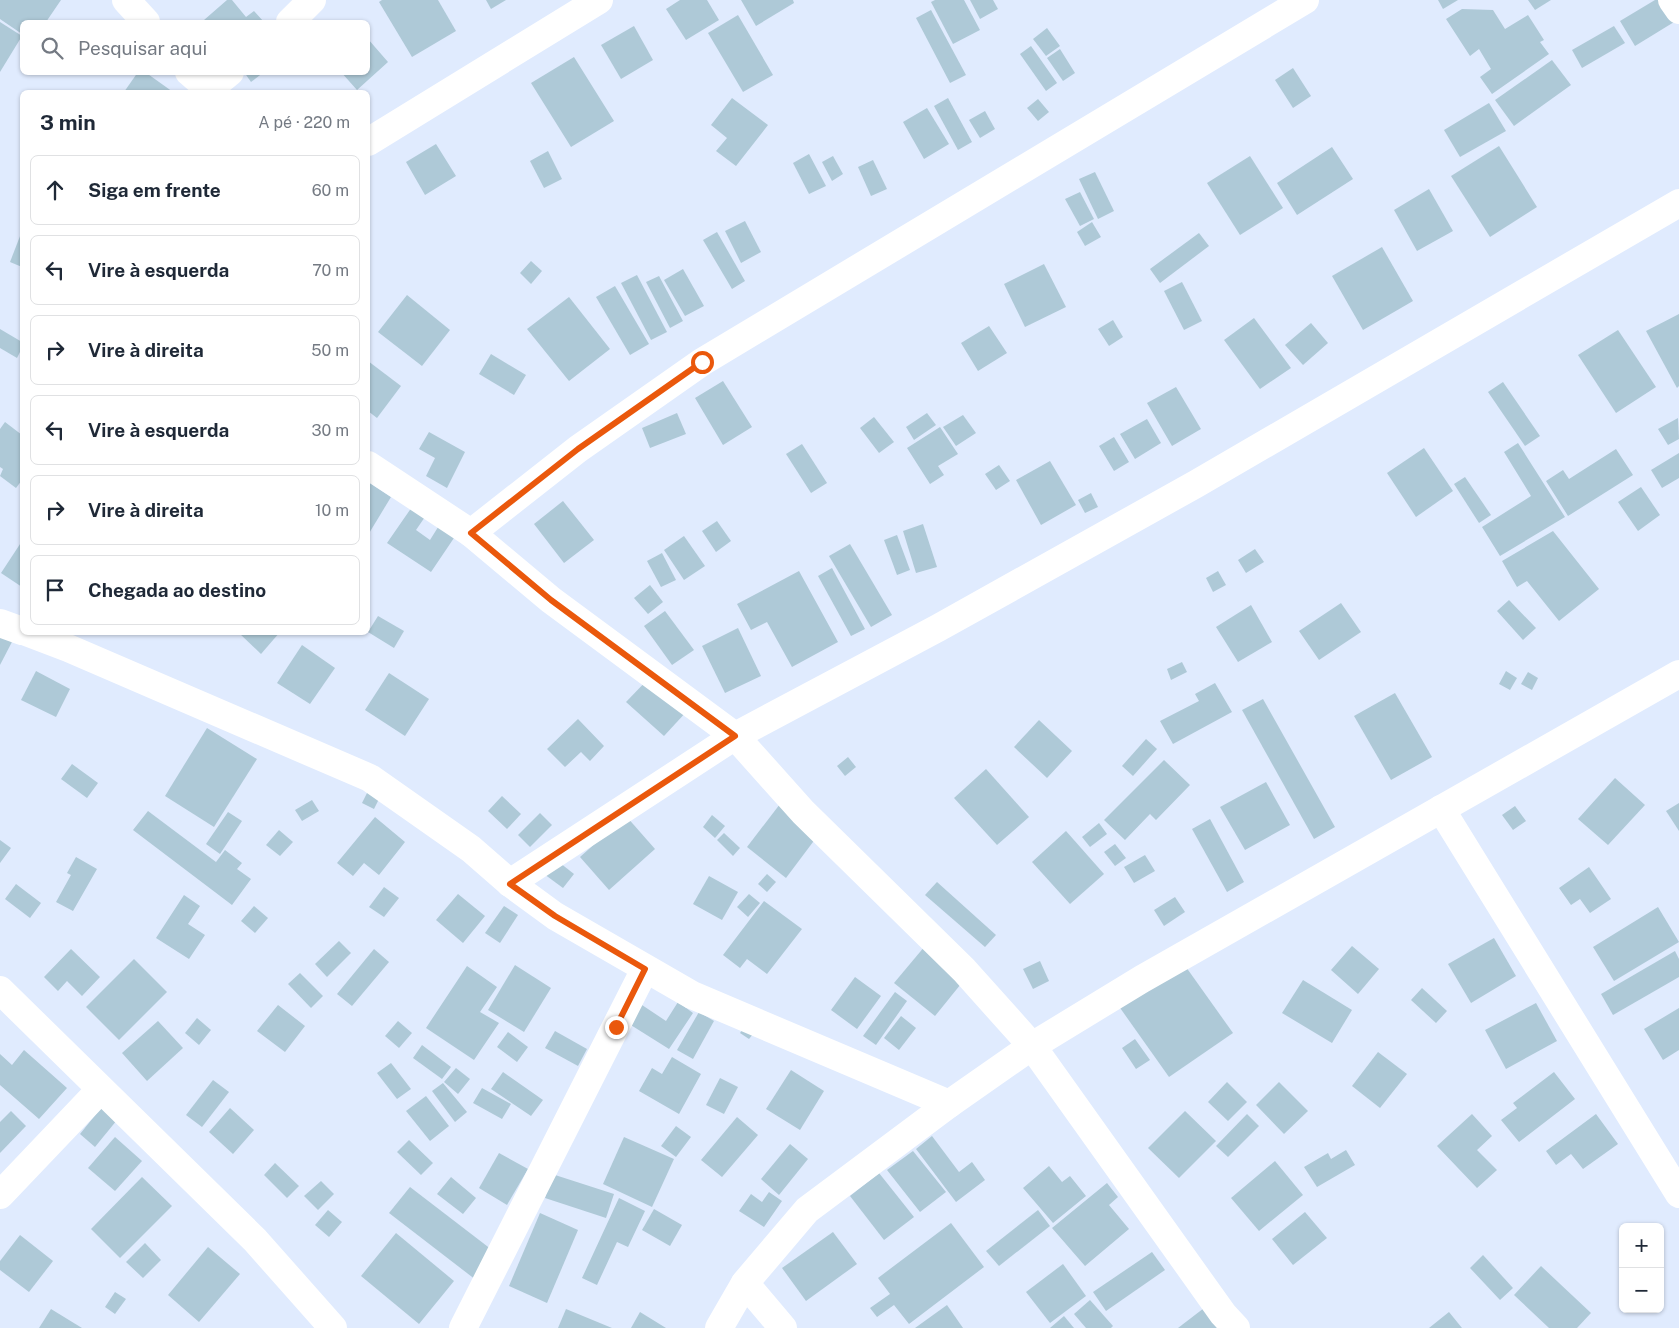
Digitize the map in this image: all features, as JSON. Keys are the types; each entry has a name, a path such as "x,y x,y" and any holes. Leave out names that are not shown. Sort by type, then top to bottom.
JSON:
{"street":[{"path":"126,0 144,20"},
{"path":"292,20 312,0"},
{"path":"370,141 599,0"},
{"path":"471,533 578,449 702,362 1305,0"},
{"path":"1672,0 1679,10"},
{"path":"510,884 735,736 938,628 1196,484 1679,203"},
{"path":"370,466 471,533 551,600 735,736 803,812 964,970 1032,1046 1223,1314 1236,1328"},
{"path":"0,623 20,630"},
{"path":"34,635 370,778 471,849 510,884 555,916 645,969 692,995 949,1104"},
{"path":"719,1328 745,1283 807,1210 949,1104 1032,1046 1142,979 1679,674"},
{"path":"1441,809 1679,1194"},
{"path":"463,1328 645,969"},
{"path":"0,990 255,1240 333,1328"},
{"path":"0,1195 100,1090"},
{"path":"745,1283 783,1328"}],"building":[{"path":"0,0 61,0 47,20 20,20 20,33 0,19"},
{"path":"227,0 232,0 246,17 254,11 262,20 204,20"},
{"path":"382,0 438,0 456,31 412,57 379,2"},
{"path":"486,0 506,0 491,9"},
{"path":"680,0 707,0 719,20 686,40 666,9"},
{"path":"741,0 793,0 794,3 756,26"},
{"path":"935,0 964,0 980,30 953,44 931,2"},
{"path":"970,0 993,0 998,9 980,19"},
{"path":"1438,0 1458,0 1443,9"},
{"path":"1528,0 1551,0 1535,10"},
{"path":"1655,0 1679,0 1679,19 1635,46 1620,21"},
{"path":"1462,9 1493,10 1505,29 1528,15 1544,40 1540,42 1549,54 1492,94 1480,77 1491,69 1479,49 1470,56 1446,19"},
{"path":"931,10 966,75 950,83 916,18"},
{"path":"738,15 773,75 743,92 708,33"},
{"path":"0,22 20,35 20,39 0,72"},
{"path":"634,26 653,60 621,79 601,45"},
{"path":"1614,26 1625,43 1582,68 1572,50"},
{"path":"1047,28 1060,46 1046,56 1033,39"},
{"path":"370,41 388,62 357,90 344,75 370,75"},
{"path":"1031,46 1057,83 1046,91 1020,54"},
{"path":"1060,49 1075,73 1063,81 1047,58"},
{"path":"574,57 614,121 571,147 531,83"},
{"path":"1552,60 1571,85 1514,126 1495,100"},
{"path":"1293,68 1311,96 1293,108 1275,80"},
{"path":"136,75 149,75 170,90 125,90"},
{"path":"246,75 260,75 251,82"},
{"path":"732,98 768,125 736,166 716,151 727,138 711,125"},
{"path":"948,98 972,142 958,150 934,106"},
{"path":"1038,99 1049,112 1038,121 1027,108"},
{"path":"1489,103 1506,131 1460,157 1444,130"},
{"path":"927,108 949,144 924,159 903,122"},
{"path":"985,111 995,129 980,138 969,120"},
{"path":"436,144 456,176 425,195 406,162"},
{"path":"1499,146 1537,207 1490,237 1451,176"},
{"path":"1332,147 1353,179 1297,215 1277,183"},
{"path":"548,151 562,179 544,188 530,161"},
{"path":"809,154 826,186 809,194 793,163"},
{"path":"833,156 843,174 832,181 822,162"},
{"path":"1250,156 1283,208 1240,235 1207,183"},
{"path":"873,160 887,189 871,196 858,167"},
{"path":"1095,172 1114,211 1098,219 1079,179"},
{"path":"1429,189 1453,231 1417,251 1394,210"},
{"path":"1080,192 1094,219 1080,226 1065,199"},
{"path":"745,221 761,252 741,263 725,231"},
{"path":"1092,222 1101,237 1085,246 1077,232"},
{"path":"717,232 745,281 732,289 703,240"},
{"path":"1199,233 1209,246 1160,283 1150,269"},
{"path":"20,236 20,266 10,262"},
{"path":"1382,247 1413,301 1363,330 1332,276"},
{"path":"531,261 542,271 531,284 520,273"},
{"path":"1044,264 1066,307 1025,327 1004,284"},
{"path":"683,269 704,306 685,316 664,280"},
{"path":"637,275 667,332 651,340 621,283"},
{"path":"659,276 683,321 670,328 646,282"},
{"path":"1182,282 1202,321 1184,330 1164,291"},
{"path":"615,286 649,344 630,355 596,297"},
{"path":"407,295 450,330 422,366 378,332"},
{"path":"569,297 610,349 569,381 527,329"},
{"path":"1679,314 1679,386 1677,388 1646,331"},
{"path":"1254,318 1291,368 1260,389 1224,340"},
{"path":"1113,320 1123,337 1109,346 1098,329"},
{"path":"1311,323 1328,343 1303,365 1285,345"},
{"path":"989,326 1007,353 978,371 961,343"},
{"path":"0,329 20,341 20,352 17,358 0,348"},
{"path":"1618,330 1656,387 1616,413 1578,355"},
{"path":"491,354 526,375 514,395 479,374"},
{"path":"370,363 401,386 377,418 370,413"},
{"path":"723,381 752,427 723,445 695,398"},
{"path":"1503,382 1540,436 1525,446 1488,392"},
{"path":"1176,387 1201,429 1172,446 1147,403"},
{"path":"677,413 686,434 650,448 642,428"},
{"path":"927,413 936,425 914,440 906,427"},
{"path":"963,415 976,433 956,446 943,427"},
{"path":"874,417 894,442 879,453 860,428"},
{"path":"1678,418 1679,439 1668,445 1658,429"},
{"path":"1147,419 1161,443 1135,459 1120,434"},
{"path":"5,422 20,433 20,483 16,488 0,476 3,469 0,467 0,429"},
{"path":"940,427 958,454 938,466 944,475 930,484 907,448"},
{"path":"429,432 465,452 447,488 426,476 435,458 419,449"},
{"path":"1114,437 1129,462 1114,471 1099,446"},
{"path":"1518,443 1565,517 1500,556 1482,527 1531,496 1504,452"},
{"path":"802,444 827,483 811,493 786,454"},
{"path":"1424,448 1453,491 1416,517 1387,473"},
{"path":"1616,449 1633,475 1568,516 1546,481 1563,470 1569,479"},
{"path":"1679,453 1679,478 1662,488 1651,470"},
{"path":"1050,461 1076,505 1041,525 1016,480"},
{"path":"999,465 1010,481 996,490 985,474"},
{"path":"1465,477 1491,515 1479,523 1454,484"},
{"path":"370,483 391,497 370,532"},
{"path":"1641,487 1660,515 1638,531 1618,502"},
{"path":"1091,493 1098,507 1085,513 1078,500"},
{"path":"563,501 594,540 564,563 534,524"},
{"path":"414,504 427,514 416,530 430,540 440,524 456,535 431,572 387,543"},
{"path":"717,521 731,541 716,552 702,531"},
{"path":"923,524 937,567 916,573 903,531"},
{"path":"1553,531 1599,589 1559,621 1527,581 1517,587 1502,561"},
{"path":"897,535 910,570 897,575 884,540"},
{"path":"684,536 705,566 684,580 664,550"},
{"path":"20,544 20,586 1,573"},
{"path":"850,544 892,615 871,627 829,556"},
{"path":"1255,549 1264,562 1246,573 1238,560"},
{"path":"662,553 676,580 661,587 647,561"},
{"path":"832,568 865,629 851,636 818,576"},
{"path":"799,571 838,642 792,667 767,622 751,630 737,604"},
{"path":"1218,571 1226,585 1213,592 1206,578"},
{"path":"650,585 663,602 648,614 634,598"},
{"path":"1509,600 1536,628 1523,640 1497,611"},
{"path":"1341,603 1361,632 1319,660 1299,631"},
{"path":"1251,605 1272,642 1238,662 1216,627"},
{"path":"665,611 694,650 672,665 644,626"},
{"path":"378,616 404,631 394,648 370,633 370,629"},
{"path":"738,628 761,676 725,693 702,646"},
{"path":"0,634 13,640 0,665"},
{"path":"241,635 277,635 261,654"},
{"path":"302,645 335,668 310,704 277,683"},
{"path":"1182,662 1187,672 1171,680 1167,669"},
{"path":"36,671 70,689 56,717 21,700"},
{"path":"1506,671 1517,678 1510,690 1499,684"},
{"path":"1528,672 1538,678 1532,690 1521,684"},
{"path":"389,673 429,699 405,736 365,710"},
{"path":"652,675 688,710 664,736 626,702"},
{"path":"1215,683 1232,712 1173,744 1160,721 1199,701 1195,694"},
{"path":"1395,693 1432,757 1391,780 1354,716"},
{"path":"1263,699 1335,827 1314,839 1242,710"},
{"path":"578,719 604,746 590,761 581,752 565,767 547,749"},
{"path":"1039,720 1072,751 1047,778 1014,747"},
{"path":"207,728 257,759 214,827 165,796"},
{"path":"1146,739 1157,749 1133,776 1122,766"},
{"path":"848,757 856,767 845,776 837,766"},
{"path":"1164,760 1190,785 1156,820 1150,814 1125,840 1104,820"},
{"path":"72,764 98,783 87,798 61,779"},
{"path":"986,769 1029,817 997,845 954,798"},
{"path":"1615,778 1645,805 1608,845 1578,819"},
{"path":"1266,782 1290,825 1245,850 1220,807"},
{"path":"370,787 382,793 374,809 362,803"},
{"path":"502,796 521,814 507,829 488,811"},
{"path":"312,800 319,811 302,821 295,810"},
{"path":"1679,803 1679,831 1666,811"},
{"path":"780,804 819,834 786,878 747,847"},
{"path":"1515,806 1526,821 1513,830 1502,815"},
{"path":"148,811 216,862 225,850 242,863 237,869 251,879 232,905 133,830"},
{"path":"228,812 242,821 220,854 206,844"},
{"path":"540,813 552,825 530,847 518,835"},
{"path":"712,815 725,826 715,838 703,827"},
{"path":"626,816 655,849 609,890 580,857"},
{"path":"375,817 405,842 379,875 364,863 353,876 337,863"},
{"path":"1210,819 1244,882 1227,892 1192,829"},
{"path":"1099,823 1107,834 1090,847 1082,837"},
{"path":"279,830 293,842 280,856 266,845"},
{"path":"1066,831 1104,874 1070,904 1032,862"},
{"path":"724,833 740,848 733,856 717,840"},
{"path":"0,840 11,848 0,863"},
{"path":"1115,844 1126,858 1115,866 1104,852"},
{"path":"1145,855 1155,871 1134,883 1124,867"},
{"path":"76,857 97,869 73,911 56,902 71,875 67,873"},
{"path":"555,859 574,874 563,888 544,874"},
{"path":"1589,867 1611,899 1590,913 1580,899 1571,905 1559,888"},
{"path":"767,874 776,882 767,892 758,884"},
{"path":"709,876 738,892 722,920 693,904"},
{"path":"937,882 996,935 985,947 925,895"},
{"path":"16,884 41,903 30,918 5,899"},
{"path":"384,887 399,898 384,917 369,907"},
{"path":"458,894 485,916 463,943 436,920"},
{"path":"749,894 760,903 748,917 737,907"},
{"path":"184,895 200,906 188,924 205,935 189,959 156,938"},
{"path":"1175,897 1185,912 1164,926 1154,910"},
{"path":"764,901 802,929 767,974 747,959 740,968 723,955"},
{"path":"254,906 268,918 255,933 241,921"},
{"path":"504,906 518,915 500,943 485,933"},
{"path":"1658,907 1679,942 1614,981 1593,947"},
{"path":"1494,938 1516,976 1471,1003 1448,964"},
{"path":"339,941 351,953 327,977 315,964"},
{"path":"925,946 965,979 935,1016 894,983"},
{"path":"1352,946 1379,969 1358,994 1331,970"},
{"path":"71,949 100,977 82,996 67,981 58,991 44,977"},
{"path":"374,949 389,962 352,1006 337,994"},
{"path":"1675,951 1679,959 1679,977 1613,1015 1601,994"},
{"path":"134,959 167,992 119,1040 86,1007"},
{"path":"1181,960 1233,1033 1169,1077 1118,1005"},
{"path":"1040,961 1049,981 1033,989 1023,969"},
{"path":"515,965 551,988 524,1032 488,1010"},
{"path":"467,966 497,987 480,1012 499,1023 474,1060 426,1028"},
{"path":"300,973 323,996 311,1008 288,984"},
{"path":"855,977 881,996 857,1029 831,1010"},
{"path":"1303,980 1352,1010 1332,1043 1282,1013"},
{"path":"1422,988 1447,1011 1436,1023 1411,1000"},
{"path":"895,992 907,1001 876,1045 863,1036"},
{"path":"678,1002 693,1013 669,1049 626,1022 639,1003 666,1021"},
{"path":"1536,1003 1557,1041 1506,1069 1485,1030"},
{"path":"278,1005 305,1026 285,1052 257,1031"},
{"path":"1679,1008 1679,1050 1663,1060 1644,1029"},
{"path":"699,1012 714,1021 693,1059 677,1050"},
{"path":"901,1016 916,1028 899,1050 884,1038"},
{"path":"197,1018 211,1030 199,1045 185,1033"},
{"path":"158,1021 183,1048 147,1081 122,1053"},
{"path":"398,1021 412,1033 399,1048 385,1036"},
{"path":"748,1022 758,1028 749,1039 740,1033"},
{"path":"555,1031 587,1049 578,1066 545,1048"},
{"path":"508,1032 528,1047 517,1062 497,1047"},
{"path":"1135,1039 1150,1060 1136,1069 1122,1048"},
{"path":"422,1045 451,1067 442,1079 413,1058"},
{"path":"24,1050 67,1088 39,1119 0,1085 0,1054 12,1065"},
{"path":"1378,1052 1407,1074 1380,1108 1352,1086"},
{"path":"672,1057 701,1074 679,1114 639,1091 652,1068 662,1074"},
{"path":"391,1063 411,1089 397,1099 377,1073"},
{"path":"456,1068 470,1079 458,1094 444,1082"},
{"path":"791,1070 824,1091 800,1130 766,1109"},
{"path":"503,1072 543,1100 531,1116 491,1089"},
{"path":"1554,1072 1575,1099 1519,1142 1501,1120 1517,1108 1513,1103"},
{"path":"720,1078 738,1087 724,1114 706,1105"},
{"path":"213,1080 229,1092 202,1127 186,1115"},
{"path":"1227,1082 1247,1102 1228,1121 1208,1102"},
{"path":"1279,1082 1308,1111 1284,1134 1256,1105"},
{"path":"443,1083 467,1112 455,1122 432,1091"},
{"path":"482,1088 511,1104 502,1119 473,1103"},
{"path":"426,1096 449,1126 430,1141 406,1111"},
{"path":"101,1108 117,1120 95,1147 80,1134"},
{"path":"230,1108 254,1130 233,1154 209,1132"},
{"path":"11,1111 26,1126 0,1153 0,1122"},
{"path":"1185,1111 1216,1141 1179,1178 1148,1148"},
{"path":"1247,1114 1259,1126 1228,1157 1216,1146"},
{"path":"1472,1114 1492,1136 1477,1150 1497,1170 1477,1188 1437,1146"},
{"path":"1596,1114 1618,1144 1583,1169 1571,1154 1556,1165 1546,1151"},
{"path":"737,1117 758,1135 722,1177 701,1160"},
{"path":"676,1126 691,1137 676,1157 661,1146"},
{"path":"932,1136 959,1172 972,1162 985,1180 956,1202 916,1149"},
{"path":"115,1137 142,1161 115,1191 88,1168"},
{"path":"624,1137 674,1159 652,1207 603,1184"},
{"path":"409,1140 433,1163 421,1175 397,1152"},
{"path":"790,1144 808,1159 779,1195 761,1179"},
{"path":"1346,1150 1355,1165 1317,1187 1304,1167 1328,1153 1331,1159"},
{"path":"913,1151 946,1192 920,1212 887,1170"},
{"path":"499,1153 528,1169 507,1205 479,1188"},
{"path":"1275,1161 1303,1195 1259,1231 1231,1198"},
{"path":"275,1163 299,1186 287,1198 264,1175"},
{"path":"1049,1166 1062,1182 1070,1176 1086,1196 1053,1223 1023,1188"},
{"path":"879,1173 914,1217 884,1240 850,1196"},
{"path":"552,1174 614,1194 606,1218 545,1198"},
{"path":"142,1177 172,1206 120,1258 91,1229"},
{"path":"451,1177 476,1198 463,1214 437,1194"},
{"path":"321,1181 334,1194 318,1210 304,1196"},
{"path":"1107,1183 1118,1197 1109,1205 1129,1229 1085,1266 1052,1228"},
{"path":"410,1187 496,1253 476,1280 389,1213"},
{"path":"769,1192 782,1201 764,1227 739,1211 751,1194 762,1202"},
{"path":"619,1198 645,1211 628,1247 617,1242 597,1285 582,1278"},
{"path":"654,1209 682,1225 670,1246 642,1230"},
{"path":"328,1210 342,1222 329,1237 315,1225"},
{"path":"1038,1210 1050,1226 999,1266 986,1251"},
{"path":"1305,1212 1327,1238 1293,1265 1272,1239"},
{"path":"540,1213 578,1230 547,1303 509,1286"},
{"path":"951,1223 984,1267 909,1324 894,1305 877,1317 870,1308 890,1294 878,1278"},
{"path":"833,1232 857,1264 806,1301 782,1268"},
{"path":"396,1233 454,1281 419,1324 361,1276"},
{"path":"20,1235 53,1261 29,1292 0,1270 0,1261"},
{"path":"145,1243 161,1260 143,1278 126,1262"},
{"path":"208,1247 240,1274 199,1322 168,1295"},
{"path":"1152,1252 1165,1270 1106,1311 1093,1292"},
{"path":"1483,1255 1513,1288 1500,1300 1470,1268"},
{"path":"1063,1264 1086,1296 1050,1323 1026,1292"},
{"path":"1541,1266 1591,1313 1577,1328 1549,1328 1514,1295"},
{"path":"115,1292 126,1299 115,1314 105,1307"},
{"path":"1090,1300 1113,1326 1111,1328 1086,1328 1074,1314"},
{"path":"947,1305 963,1328 915,1328"},
{"path":"1208,1305 1225,1328 1178,1328"},
{"path":"51,1309 82,1328 39,1328"},
{"path":"566,1309 612,1328 558,1328"},
{"path":"640,1312 666,1328 631,1328"},
{"path":"1449,1312 1462,1328 1429,1328"},
{"path":"1064,1316 1074,1328 1050,1328"}],"route":[{"path":"616,1027 645,969 555,916 510,884 735,736 630,656 551,600 471,533 578,449 702,362"}]}
